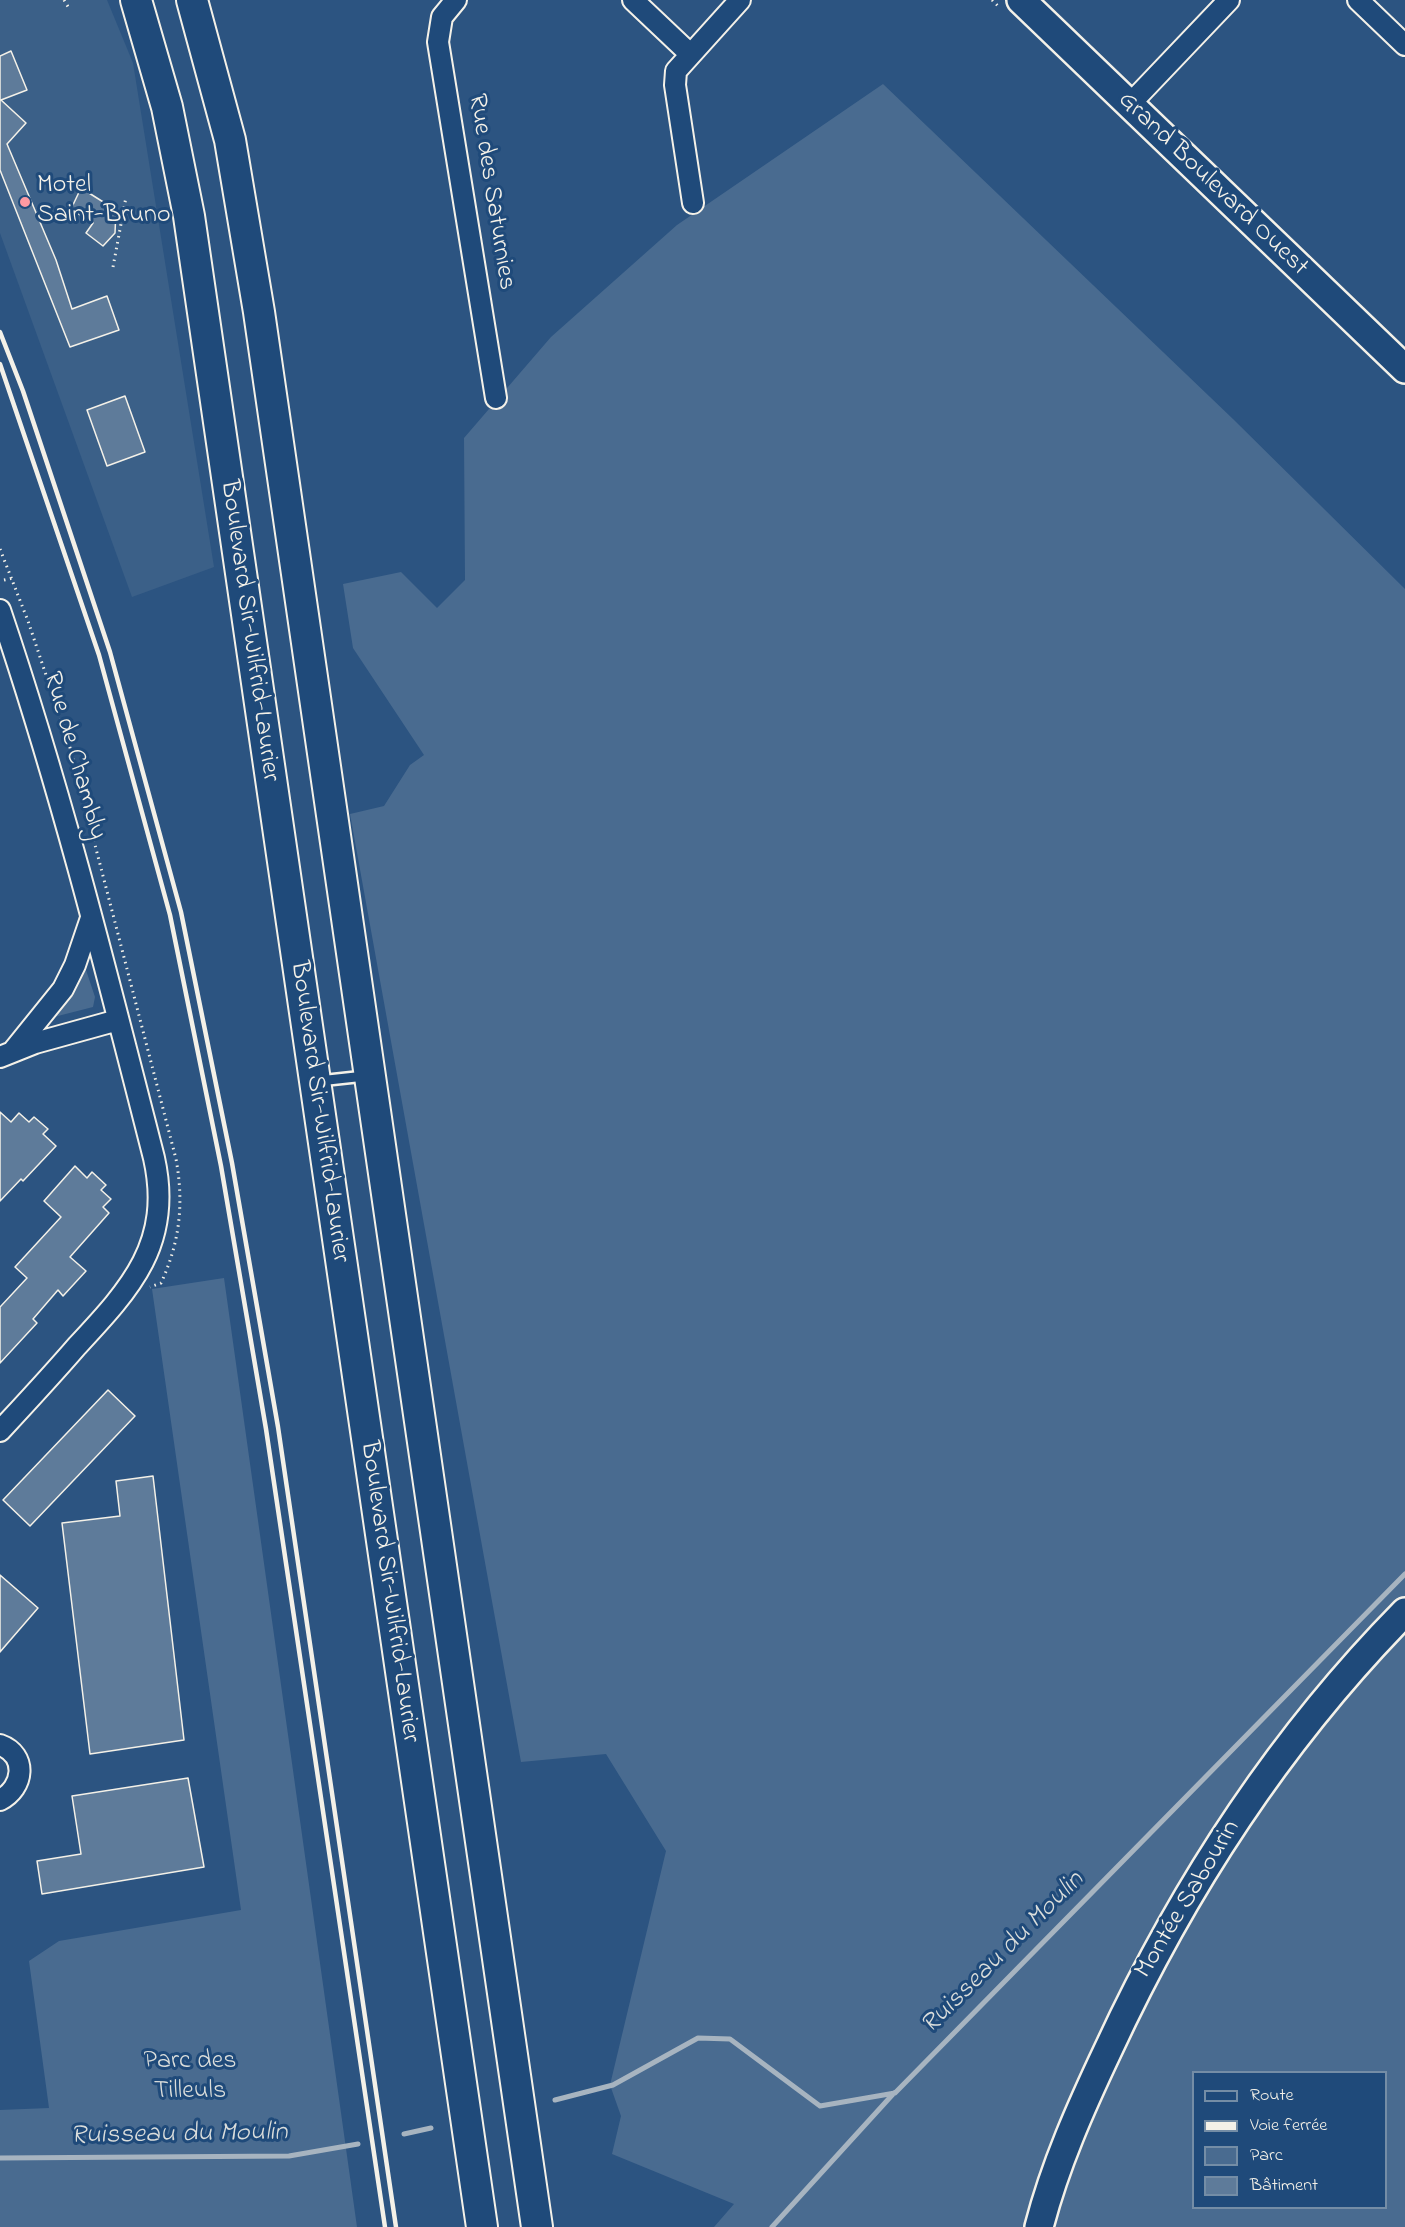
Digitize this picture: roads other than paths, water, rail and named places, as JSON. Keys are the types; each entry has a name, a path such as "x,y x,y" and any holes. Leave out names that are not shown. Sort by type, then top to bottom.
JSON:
{"main road":[{"name":"Boulevard Sir-Wilfrid-Laurier","path":"136,0 167,107 189,216 482,2227"},
{"path":"192,0 223,110 243,211 537,2227"}],"street":[{"name":"Rue des Saturnies","path":"456,0 442,17 438,42 496,398"},
{"path":"633,0 689,53"},
{"path":"693,203 674,80 678,67 689,53 740,0"},
{"name":"Grand Boulevard Ouest","path":"1021,0 1405,369"},
{"path":"1130,104 1229,0"},
{"path":"1358,0 1405,45"},
{"name":"Rue de Chambly","path":"0,610 46,751 157,1170 159,1196 154,1235 143,1265 127,1292 0,1431"},
{"path":"6,1054 63,989 75,965 91,918"},
{"path":"6,1054 118,1020"},
{"name":"Montée Sabourin","path":"1039,2227 1058,2167 1089,2091 1141,1980 1196,1881 1247,1804 1313,1715 1405,1612"},
{"path":"0,1745 14,1754 21,1771 15,1789 0,1800"}],"lane":[{"path":"314,1082 370,1075"}],"waterway":[{"name":"Ruisseau du Moulin","path":"555,2100 613,2085 698,2038 730,2039 820,2106 895,2093 1405,1574"},
{"path":"772,2227 894,2093"},
{"name":"Ruisseau du Moulin","path":"404,2134 431,2128"},
{"name":"Ruisseau du Moulin","path":"0,2158 289,2156 358,2144"}],"railway":[{"path":"0,332 23,391 110,652 181,912 232,1163 278,1427 396,2227"},
{"path":"0,364 99,655 170,915 221,1166 266,1429 385,2227"}],"place":[{"name":"Motel Saint-Bruno","path":"25,202"}],"park label":[{"name":"Parc des Tilleuls","path":"190,2078"}]}
